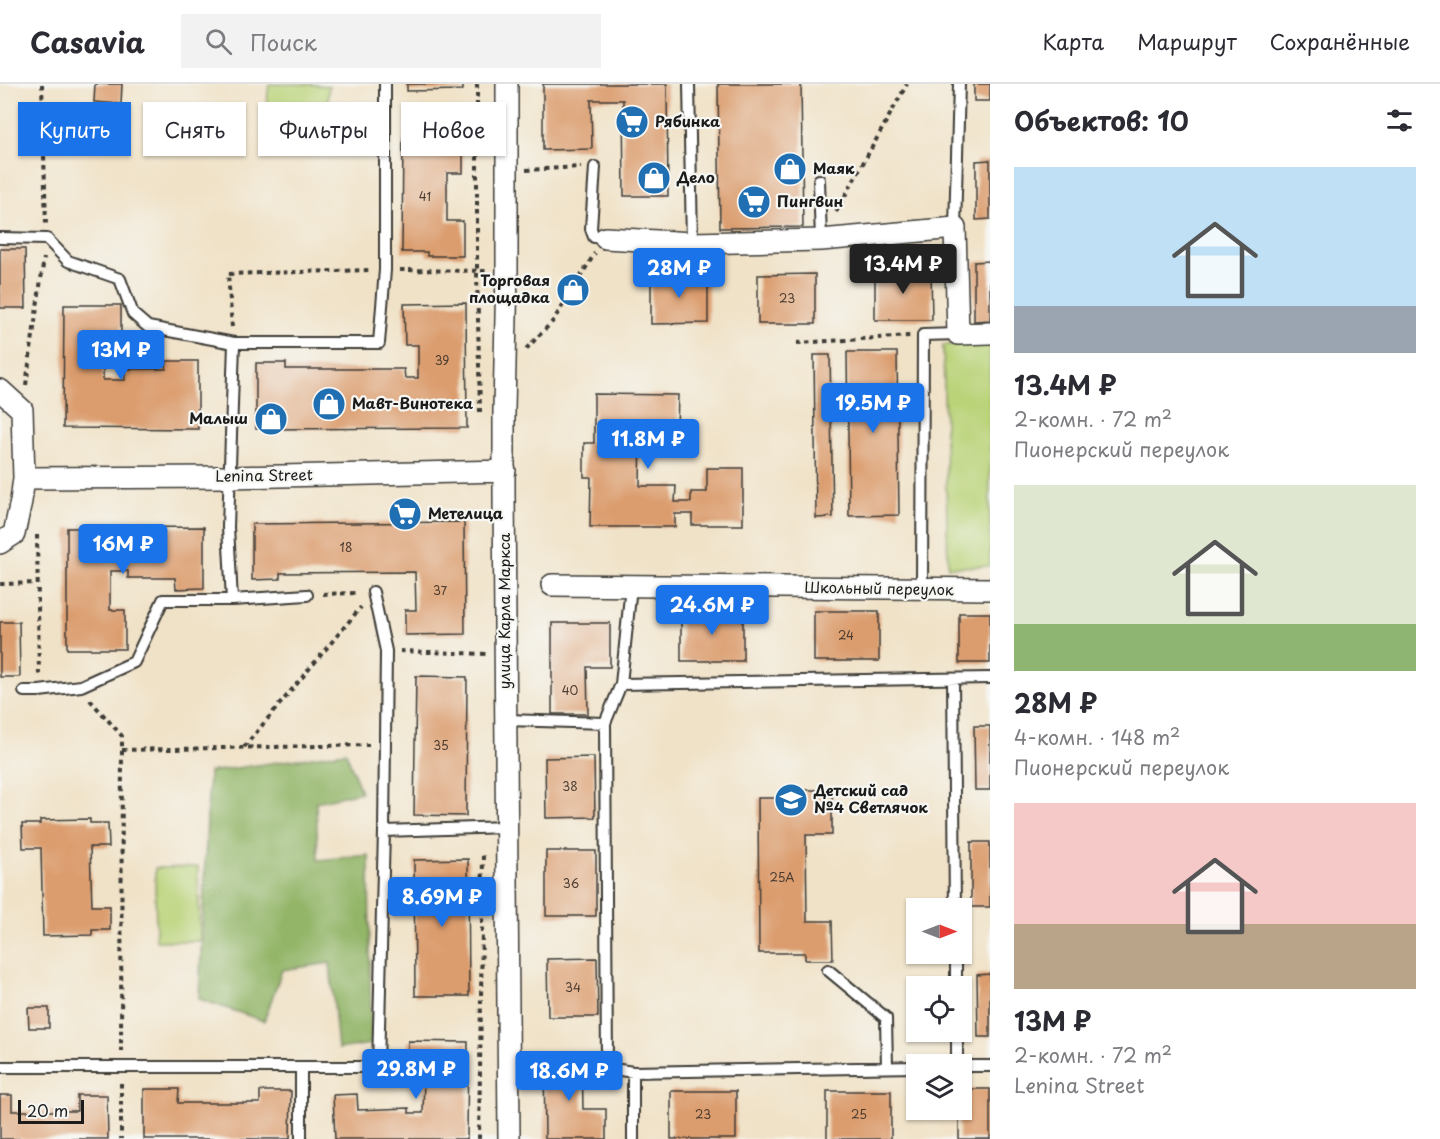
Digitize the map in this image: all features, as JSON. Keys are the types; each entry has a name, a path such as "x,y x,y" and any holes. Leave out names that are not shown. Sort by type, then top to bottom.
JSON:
{"street":[{"name":"улица Карла Маркса","path":"507,84 504,410 510,1139"},
{"path":"595,238 692,243 821,240 955,228 958,334 990,333"},
{"path":"0,390 22,410 24,478 14,534 0,543"},
{"name":"Lenina Street","path":"24,478 230,477 505,471"},
{"name":"Школьный переулок","path":"552,585 990,589"}],"lane":[{"path":"0,237 47,239 68,261 120,279 133,314 148,327 234,343 379,343 385,270 386,84"},
{"path":"689,84 692,243"},
{"path":"955,228 959,84"},
{"path":"595,166 591,229 595,238"},
{"path":"819,180 821,240"},
{"path":"922,590 923,335 958,334"},
{"path":"232,600 228,528 234,343"},
{"path":"631,586 621,684 605,723 607,1068 633,1072 906,1067"},
{"path":"0,1067 378,1067 386,651 373,592"},
{"path":"24,691 81,686 134,662 163,600 232,600 307,595"},
{"path":"621,684 990,678"},
{"path":"953,679 955,898"},
{"path":"506,720 605,723"},
{"path":"384,831 507,827"},
{"path":"828,970 886,1018 887,1067"},
{"path":"972,1066 990,1066"},
{"path":"301,1067 301,1139"},
{"path":"633,1072 633,1139"}],"path":[{"path":"821,240 907,84"},
{"path":"477,171 595,166"},
{"path":"234,343 228,274 507,270"},
{"path":"797,343 923,335"},
{"path":"37,530 39,691"},
{"path":"0,584 38,583"},
{"path":"307,595 373,592"},
{"path":"244,747 373,592"},
{"path":"386,651 486,654"},
{"path":"92,704 122,736 122,1139"},
{"path":"122,750 385,745"}],"green space":[{"path":"269,84 329,86 327,102 267,102"},
{"path":"990,343 990,566 948,567 943,345"},
{"path":"346,752 361,792 316,802 318,860 369,855 371,1044 338,1049 330,963 282,970 264,1021 199,999 209,772"},
{"path":"198,867 200,941 156,941 155,868"}],"building":[{"path":"95,84 122,84 121,102 94,102"},
{"path":"407,84 463,84 463,90 407,91"},
{"path":"543,84 667,84 668,196 624,196 623,100 591,100 592,149 543,150"},
{"path":"718,84 801,84 803,227 720,228"},
{"path":"974,84 990,84 990,101 974,101"},
{"path":"403,156 463,156 463,173 447,173 447,221 463,221 463,256 427,256 427,252 402,252"},
{"path":"990,160 990,219 976,220 976,161"},
{"path":"0,249 25,249 26,308 0,308"},
{"path":"990,261 990,320 974,321 974,262"},
{"path":"931,270 932,320 875,320 875,271"},
{"path":"651,274 708,274 708,323 651,324"},
{"path":"815,274 815,324 758,324 758,275"},
{"path":"466,303 467,428 256,429 256,363 286,363 286,369 404,369 405,378 418,378 418,345 405,345 404,304"},
{"path":"64,305 121,305 121,336 104,336 103,380 125,380 125,369 166,369 167,361 198,361 198,429 63,428"},
{"path":"847,352 897,352 899,515 849,516"},
{"path":"814,355 830,355 833,517 816,518"},
{"path":"594,394 678,395 677,429 641,429 640,486 676,486 675,502 691,502 691,492 707,492 707,468 743,468 743,525 692,525 692,514 675,514 675,527 590,527 591,477 584,477 584,443 594,443"},
{"path":"464,522 465,634 405,635 405,610 416,610 415,572 280,573 280,579 252,580 252,524"},
{"path":"204,527 204,588 176,589 175,578 128,578 128,571 110,571 110,610 125,610 125,649 67,649 67,528"},
{"path":"681,611 743,611 743,661 681,661"},
{"path":"814,611 879,611 879,661 814,661"},
{"path":"959,613 990,613 990,663 959,663"},
{"path":"0,622 19,622 20,677 0,677"},
{"path":"552,623 610,623 610,667 587,667 588,714 552,714"},
{"path":"416,676 467,677 466,816 414,815"},
{"path":"974,726 990,726 990,790 975,790"},
{"path":"594,757 595,817 546,818 545,758"},
{"path":"805,790 832,790 832,835 806,835 807,921 832,921 833,960 805,960 805,953 759,953 758,798 805,798"},
{"path":"90,819 90,823 108,823 109,847 90,847 92,906 110,906 110,930 92,930 92,935 43,936 41,848 23,848 22,824 40,824 40,820"},
{"path":"971,842 990,842 990,907 972,907"},
{"path":"546,851 596,851 596,916 546,916"},
{"path":"468,859 469,996 415,996 414,860"},
{"path":"597,958 598,1017 548,1017 547,959"},
{"path":"990,974 990,1037 978,1037 977,975"},
{"path":"28,1008 49,1008 49,1028 29,1028"},
{"path":"408,1041 468,1042 467,1139 335,1139 333,1095 357,1094 358,1110 409,1108 409,1113 423,1113 424,1078 408,1078"},
{"path":"582,1054 583,1109 606,1109 606,1139 545,1139 544,1055"},
{"path":"144,1089 179,1089 178,1103 260,1103 260,1091 291,1091 290,1139 144,1139"},
{"path":"972,1089 990,1089 990,1139 959,1139 959,1120 972,1120"},
{"path":"671,1091 736,1091 736,1139 671,1139"},
{"path":"827,1091 891,1091 891,1139 827,1139"},
{"path":"0,1095 12,1095 12,1111 77,1111 77,1095 107,1095 108,1139 0,1139"}],"place":[{"name":"Рябинка","path":"632,122"},
{"name":"Маяк","path":"790,169"},
{"name":"Дело","path":"654,178"},
{"name":"Пингвин","path":"754,202"},
{"name":"Торговая площадка","path":"573,290"},
{"name":"Мавт-Винотека","path":"329,404"},
{"name":"Малыш","path":"271,419"},
{"name":"Метелица","path":"405,514"},
{"name":"Детский сад №4 Светлячок","path":"791,800"}]}
